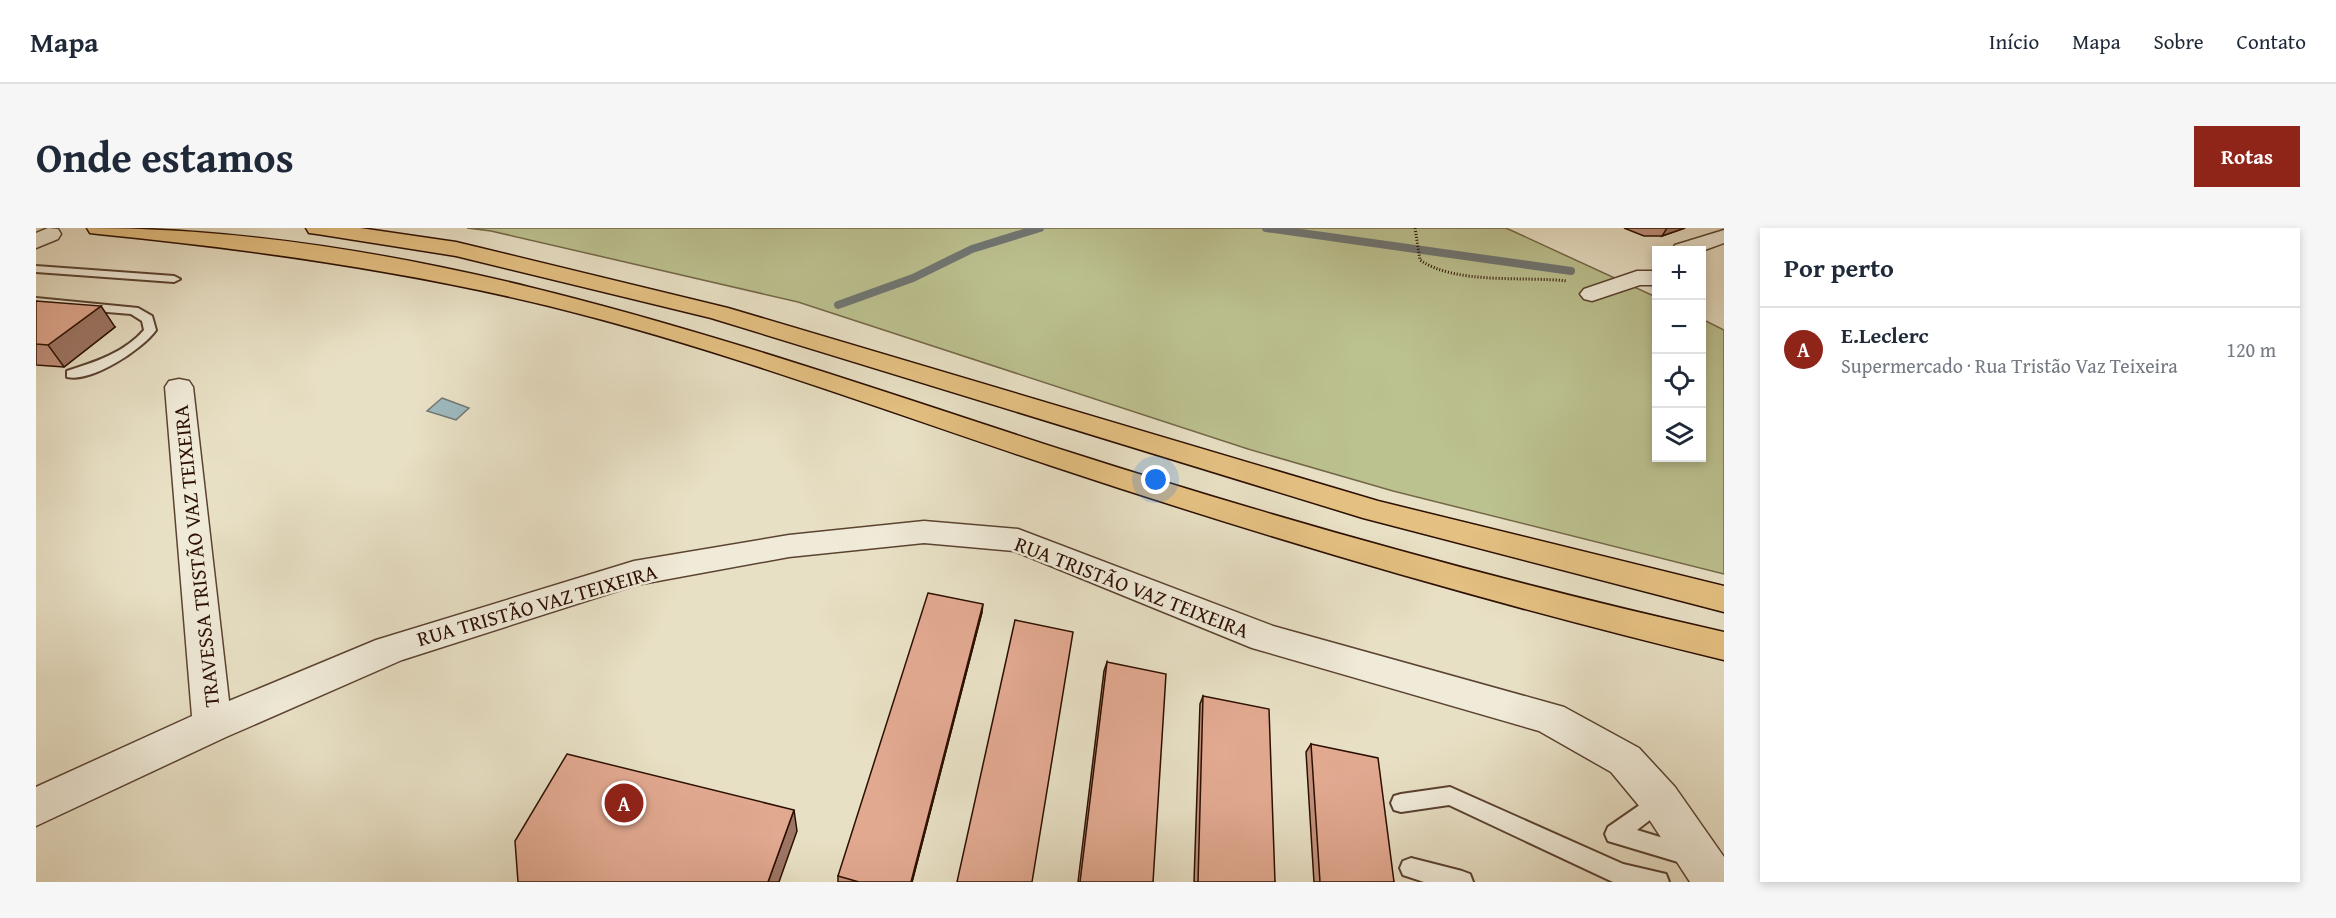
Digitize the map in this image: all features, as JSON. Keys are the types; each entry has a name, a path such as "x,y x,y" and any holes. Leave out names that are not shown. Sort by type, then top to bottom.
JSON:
{"highway":[{"path":"98,228 281,247 414,269 559,302 732,351 1129,481 1389,559 1724,646"},
{"path":"317,228 456,249 719,313 1374,511 1724,599"}],"street":[{"path":"1695,246 1724,236"},
{"path":"1706,259 1724,253"},
{"path":"1647,278 1636,268 1652,262"},
{"path":"1592,294 1647,278"},
{"name":"TRAVESSA TRISTÃO VAZ TEIXEIRA","path":"179,387 212,725"},
{"name":"RUA TRISTÃO VAZ TEIXEIRA","path":"36,807 212,725 388,650 634,573 789,546 924,532 1018,540 1265,638 1550,718 1625,760 1660,800 1713,871"}],"lane":[{"path":"36,269 174,279"},
{"path":"36,302 123,310 148,319 150,330 142,341 99,366 72,374"},
{"path":"1401,803 1450,796 1625,877 1658,882"},
{"path":"1660,800 1616,834 1713,871"},
{"path":"1411,868 1462,882"}],"path":[{"path":"1415,228 1418,256 1423,264 1447,272 1571,282"}],"green space":[{"path":"467,228 1506,228 1652,295 1652,462 1706,462 1706,321 1724,330 1724,574 1393,491 1248,449 798,302 491,231"}],"water":[{"path":"442,398 469,408 456,420 427,411"}],"building":[{"path":"36,301 101,306 48,345 36,344"},
{"path":"928,593 983,604 911,882 859,882 838,876"},
{"path":"1015,620 1073,632 1032,882 957,882"},
{"path":"1107,662 1166,674 1153,882 1080,882"},
{"path":"1203,696 1269,709 1275,882 1198,882"},
{"path":"1311,744 1378,758 1394,882 1320,882"},
{"path":"567,754 794,810 768,882 518,882 515,841"}],"waterway":[{"path":"838,305 913,278 972,249 1040,228"},
{"path":"1266,228 1571,271"}],"place":[{"name":"E.Leclerc","path":"624,803"}]}
